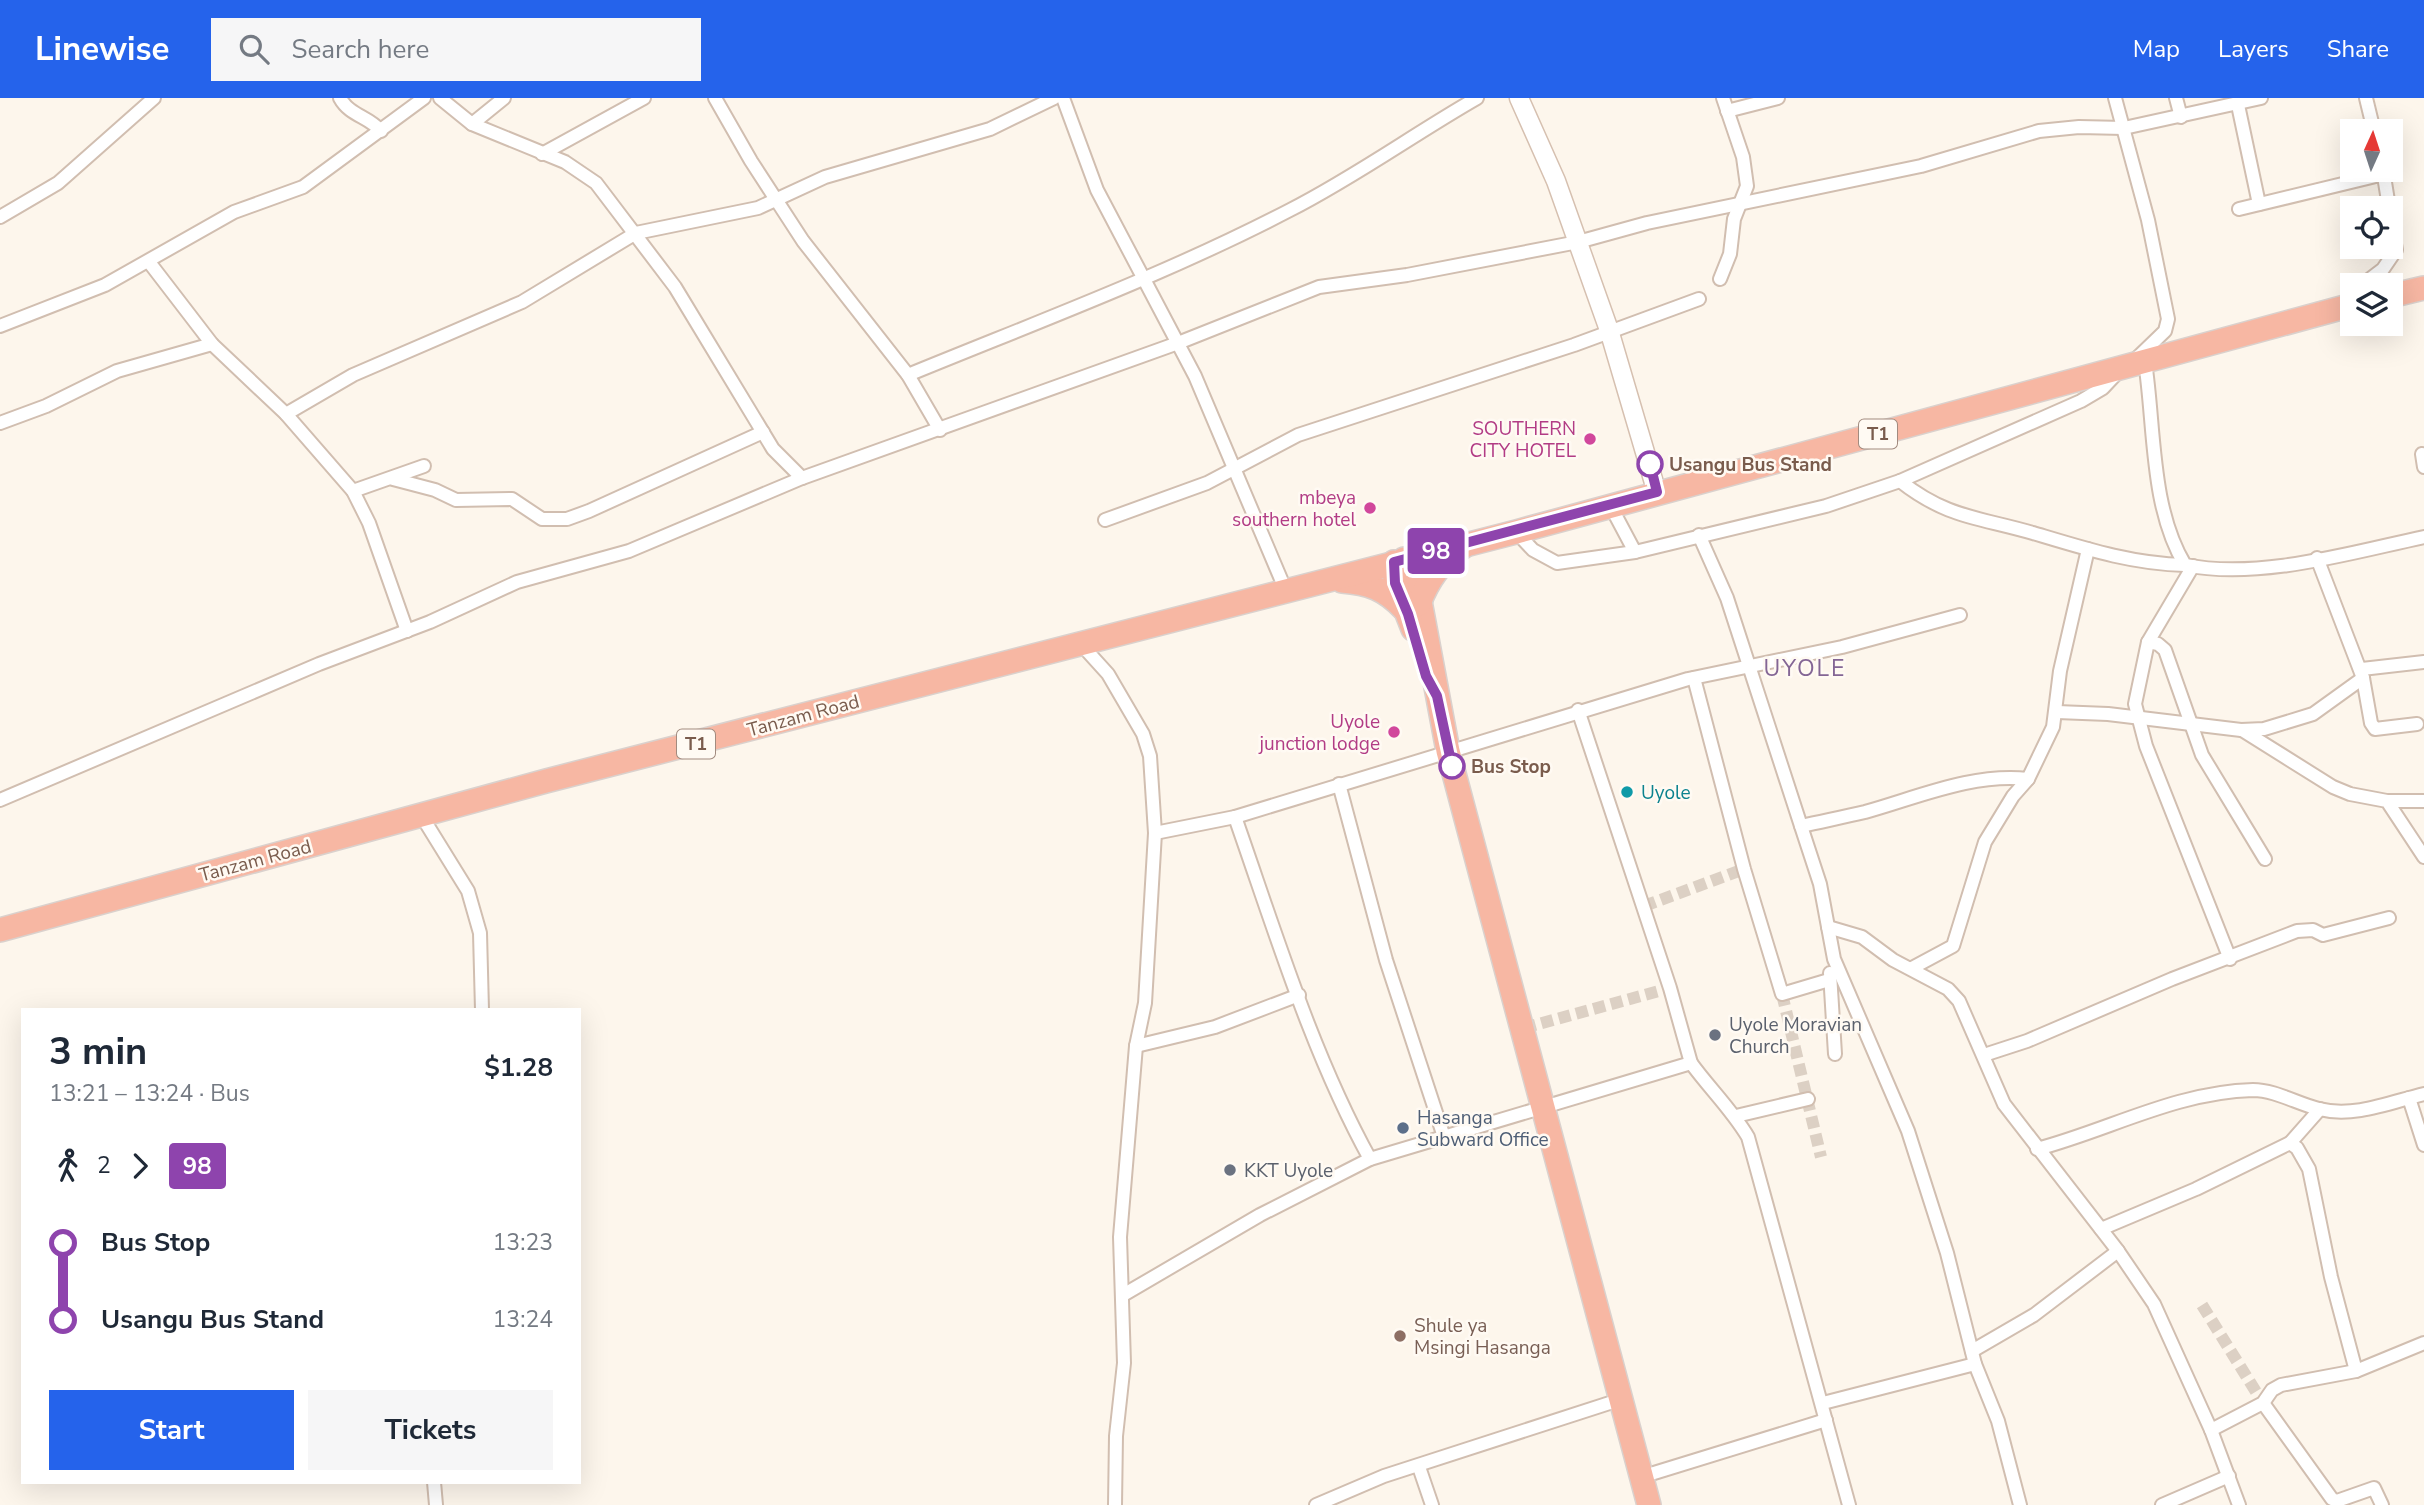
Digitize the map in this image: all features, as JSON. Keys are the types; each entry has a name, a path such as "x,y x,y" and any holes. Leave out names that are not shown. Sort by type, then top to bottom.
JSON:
{"highway":[{"path":"2403,293 2424,288"},
{"name":"T1","path":"1399,560 1516,531 2340,308"},
{"path":"1413,610 1443,564 1469,543"},
{"path":"1399,560 1395,583 1413,610 1437,696 1448,751 1649,1505"},
{"name":"Tanzam Road","path":"0,930 421,815 1399,560"},
{"path":"1327,580 1370,584 1413,610"}],"street":[{"path":"0,217 58,183 154,98"},
{"path":"340,98 347,110 372,121 381,131"},
{"path":"0,326 105,285 234,212 303,187 424,98"},
{"path":"440,98 472,124 582,171 596,183 675,288 762,432 784,463 802,478"},
{"path":"472,124 504,98"},
{"path":"542,154 644,98"},
{"path":"715,98 803,241 908,375 940,430"},
{"path":"286,414 353,375 522,302 636,233 758,208 825,177 990,129 1054,98"},
{"path":"1063,98 1097,190 1178,343 1286,591"},
{"path":"908,375 1145,280 1321,194 1477,98"},
{"path":"1519,98 1545,154 1609,330 1657,492"},
{"path":"1720,279 1730,254 1734,219 1746,193 1746,174 1725,104 1778,98"},
{"path":"1516,531 1533,550 1556,563 1635,552 1826,506 1900,481 2081,401 2103,388 2131,366 2168,325 2148,220 2116,98"},
{"path":"2176,98 2181,117"},
{"path":"0,800 319,664 407,631 517,582 629,551 802,478 1178,343 1319,286 1407,275 1578,242 1742,203 1921,166 2039,131 2079,127 2124,128 2261,98"},
{"path":"2366,98 2371,119"},
{"path":"2238,105 2259,204"},
{"path":"2239,209 2345,182"},
{"path":"2378,273 2396,250 2386,182"},
{"path":"149,262 212,344 286,414 353,491 369,523 407,631"},
{"path":"1105,520 1193,490 1298,435 1574,345 1699,299"},
{"path":"0,423 46,406 117,371 212,344"},
{"path":"2131,366 2175,548 2189,566"},
{"path":"393,479 435,490 456,500 506,497 537,517 560,520 589,511 762,432"},
{"path":"353,491 424,466"},
{"path":"1900,481 1923,499 1966,518 2132,561 2216,570 2257,569 2424,537"},
{"path":"1610,505 1635,552"},
{"path":"1699,535 1727,598 1820,884 1834,959 1908,1131 1947,1252 1975,1364 1998,1421 2020,1505"},
{"path":"1912,968 1953,946 1985,842 2042,755 2057,712 2060,671 2088,549"},
{"path":"2317,558 2362,673 2371,723 2375,729 2417,724"},
{"path":"2189,566 2148,642 2135,704 2146,746 2206,889 2230,959"},
{"path":"1155,833 1235,817 1578,710 1693,678 1842,647 1960,615"},
{"path":"1079,642 1108,674 1143,734 1150,756 1155,833 1145,1003 1136,1046 1120,1237 1124,1363 1116,1436 1115,1505"},
{"path":"2148,642 2158,644 2165,650 2189,723 2213,777 2265,859"},
{"path":"2057,712 2241,730 2264,729 2313,714 2362,673 2424,662"},
{"path":"1693,678 1744,869 1782,994 1829,980"},
{"path":"1578,710 1667,976 1692,1063 1711,1091 1736,1116 1748,1137 1849,1505"},
{"path":"2241,730 2333,787 2350,794 2387,801 2424,801"},
{"path":"1801,826 1864,812 1949,786 2004,776 2028,779"},
{"path":"1339,784 1386,960 1444,1137"},
{"path":"2387,801 2424,857"},
{"path":"421,815 468,891 480,933 482,1008"},
{"path":"1235,817 1299,995 1352,1126 1370,1160"},
{"path":"1984,1055 2027,1041 2172,979 2297,932 2313,930 2323,935 2389,918"},
{"path":"1828,927 1862,937 1893,960 1912,968 1954,995 1984,1055 2004,1104 2118,1251 2164,1322 2230,1476 2239,1505"},
{"path":"1834,959 1829,980 1835,1054"},
{"path":"1136,1046 1215,1027 1299,995"},
{"path":"1123,1295 1260,1215 1370,1160 1543,1105 1692,1063"},
{"path":"2037,1149 2074,1139 2133,1114 2210,1095 2256,1090 2320,1110 2352,1112 2424,1094"},
{"path":"1736,1116 1808,1098"},
{"path":"2409,1098 2424,1145"},
{"path":"2101,1228 2196,1189 2290,1143 2320,1110"},
{"path":"2290,1143 2297,1148 2309,1169 2331,1277 2356,1371"},
{"path":"1972,1351 2034,1315 2118,1251"},
{"path":"2211,1430 2263,1403 2272,1390 2281,1385 2356,1371 2424,1343"},
{"path":"1823,1403 1975,1364"},
{"path":"1315,1505 1384,1476 1419,1467 1622,1399"},
{"path":"2263,1403 2332,1499 2357,1499 2374,1488 2382,1505"},
{"path":"1641,1478 1826,1420"},
{"path":"1419,1467 1432,1505"},
{"path":"2162,1505 2230,1476"},
{"path":"434,1484 436,1505"}],"tunnel":[{"path":"1644,906 1744,869"},
{"path":"1524,1028 1670,988"},
{"path":"1782,994 1821,1157"},
{"path":"2202,1305 2263,1403"}],"bus line":[{"name":"98","path":"1452,766 1437,696 1426,676 1408,614 1395,583 1394,562 1657,492 1650,464"}],"place":[{"name":"SOUTHERN CITY HOTEL","path":"1590,439"},
{"name":"Usangu Bus Stand","path":"1650,464"},
{"name":"mbeya southern hotel","path":"1370,508"},
{"name":"Uyole junction lodge","path":"1394,732"},
{"name":"Bus Stop","path":"1452,766"},
{"name":"Uyole","path":"1627,792"},
{"name":"Uyole Moravian Church","path":"1715,1035"},
{"name":"Hasanga Subward Office","path":"1403,1128"},
{"name":"KKT Uyole","path":"1230,1170"},
{"name":"Shule ya Msingi Hasanga","path":"1400,1336"}],"district":[{"name":"UYOLE","path":"1805,668"}]}
